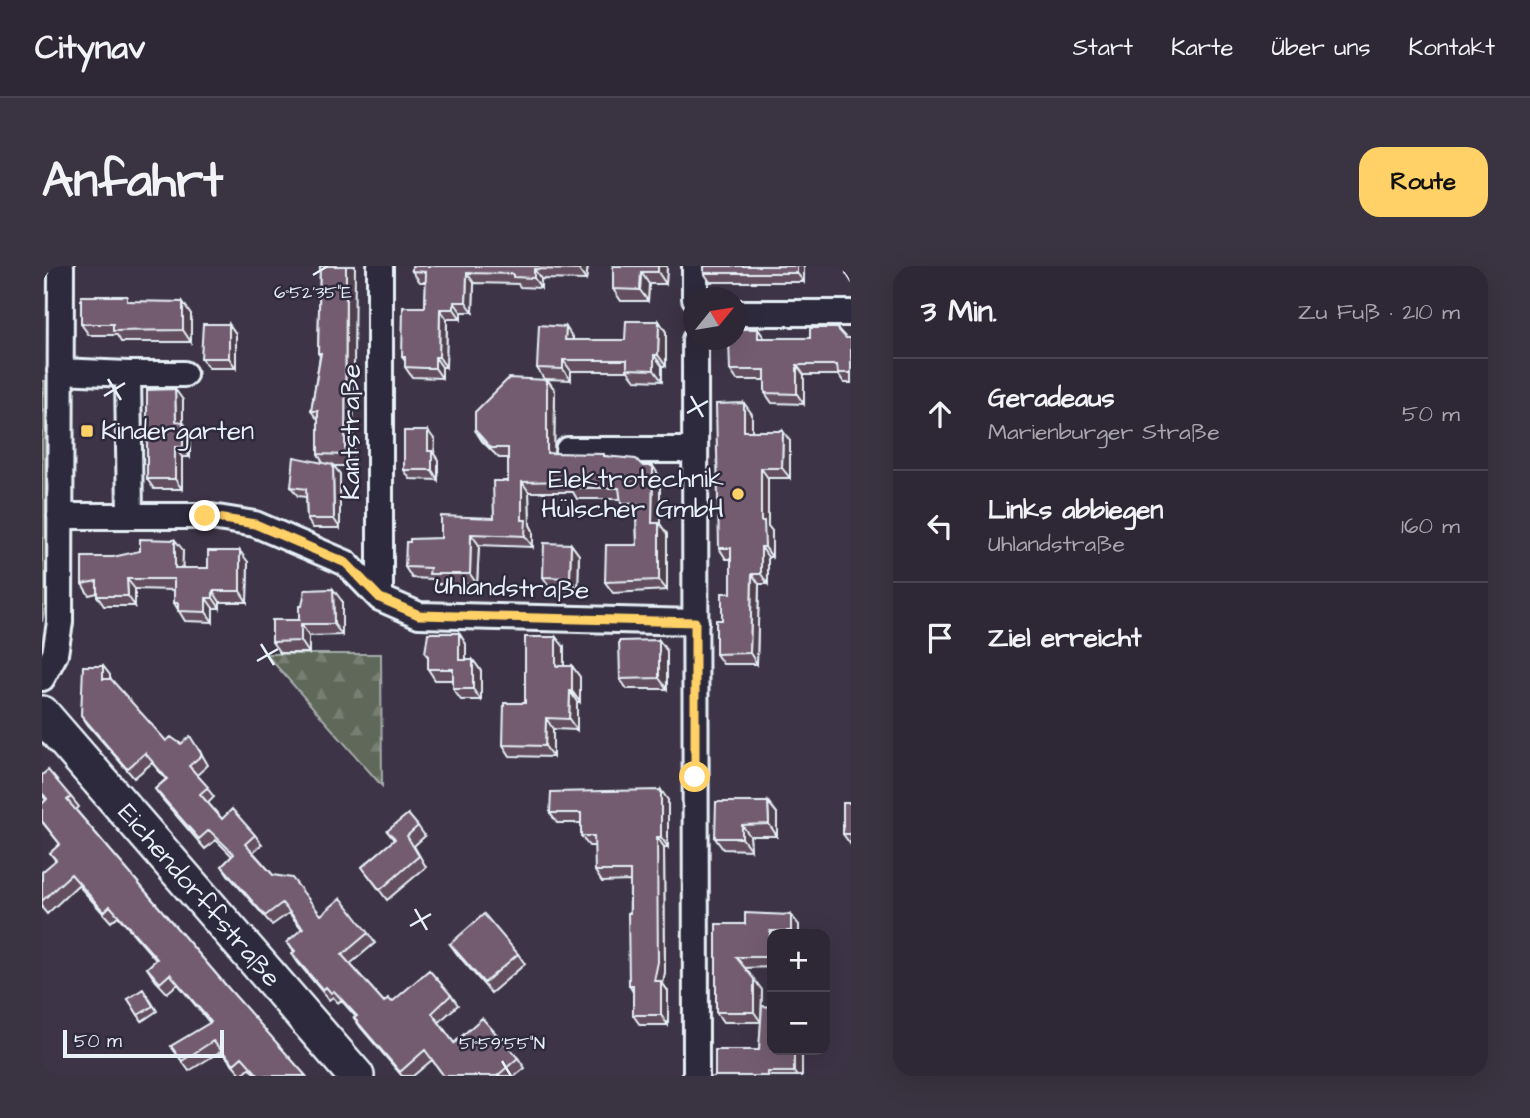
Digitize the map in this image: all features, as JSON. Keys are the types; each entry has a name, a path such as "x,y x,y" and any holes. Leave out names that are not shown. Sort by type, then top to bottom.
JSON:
{"street":[{"path":"42,678 55,653 60,622 61,266"},
{"name":"Kantstraße","path":"380,266 380,598"},
{"path":"695,266 695,287"},
{"path":"746,313 851,313"},
{"path":"695,350 696,1076"},
{"path":"60,371 184,374"},
{"path":"128,374 130,516"},
{"path":"568,450 695,450"},
{"name":"Uhlandstraße","path":"60,516 205,516 255,524 346,563 380,598 419,615 695,622"},
{"name":"Eichendorffstraße","path":"48,732 356,1076"}],"green space":[{"path":"42,381 45,381 46,605 42,622"},
{"path":"266,654 381,654 382,786"}],"building":[{"path":"320,266 346,266 345,455 318,454 318,411 311,411 321,353 318,353"},
{"path":"412,266 580,266 579,270 534,269 534,278 513,277 513,274 467,273 466,302 454,302 454,309 440,309 439,357 435,357 435,368 424,368 405,367 405,357 402,357 403,307 425,307 426,272 412,271"},
{"path":"613,266 658,266 658,272 641,272 640,290 613,289"},
{"path":"704,266 797,266 797,273 704,273"},
{"path":"846,266 851,266 851,274 846,273"},
{"path":"81,296 127,296 127,301 183,302 183,330 113,331 113,324 81,324"},
{"path":"626,321 659,321 658,355 654,355 654,370 627,369 627,360 563,360 563,369 537,368 539,325 566,327 565,340 625,340"},
{"path":"203,324 229,324 229,358 201,358"},
{"path":"810,328 837,328 846,338 851,338 851,373 838,373 837,365 797,365 797,394 765,393 765,370 730,370 729,350 746,350 746,329 758,329 758,338 810,338"},
{"path":"509,378 547,380 547,453 604,454 636,459 643,466 653,466 652,523 659,523 659,580 605,582 606,545 637,545 636,504 621,503 619,488 570,488 570,481 522,482 522,520 526,520 525,536 471,534 470,574 429,574 430,568 405,567 406,542 410,542 410,539 441,538 441,516 494,518 493,481 508,481 508,448 491,448 475,430 475,412"},
{"path":"175,389 176,421 183,422 183,447 175,447 175,479 147,479 147,390"},
{"path":"744,403 744,431 783,431 782,468 761,468 761,521 764,521 765,547 761,547 761,574 752,574 750,653 716,654 716,620 722,620 722,593 731,593 731,548 719,548 716,404"},
{"path":"404,431 428,431 432,470 404,470"},
{"path":"294,457 333,465 334,519 307,519 306,489 291,487"},
{"path":"140,539 175,540 175,568 208,568 208,551 240,551 240,591 213,591 213,598 206,598 206,612 178,611 178,603 174,603 174,579 127,579 128,596 97,596 97,581 82,584 82,557 113,557 140,551"},
{"path":"544,543 571,544 570,578 543,577"},
{"path":"333,589 334,624 301,624 301,641 272,642 272,620 299,620 299,606 302,606 305,590"},
{"path":"428,633 459,633 459,660 473,660 473,689 453,689 453,669 428,669 428,656 425,653"},
{"path":"525,637 556,637 556,666 572,666 569,719 546,718 545,746 503,745 504,703 525,703"},
{"path":"659,640 659,678 620,679 619,641"},
{"path":"83,666 103,666 103,679 111,679 166,741 171,737 181,744 190,736 202,755 189,766 208,787 200,794 222,819 232,809 255,835 245,844 273,875 292,878 321,915 341,898 368,933 342,955 384,1002 388,998 392,1002 429,970 451,995 432,1013 454,1043 482,1018 518,1058 497,1076 444,1076 425,1050 400,1072 354,1018 357,1016 334,991 331,993 326,987 323,990 292,954 295,951 287,942 303,928 282,903 265,916 222,866 234,854 209,830 199,839 155,789 167,779 145,753 127,769 81,715"},
{"path":"48,770 71,797 67,800 306,1076 259,1076 242,1057 234,1064 213,1041 182,1061 171,1046 211,1022 170,974 160,983 147,968 157,959 110,906 104,912 71,874 42,901 42,872 56,860 50,853 60,844 42,821 42,804 47,799 42,793 42,775"},
{"path":"661,790 661,837 657,837 658,962 654,981 661,981 661,1015 633,1015 633,985 629,985 630,871 595,871 594,836 581,836 581,813 550,813 551,792"},
{"path":"716,802 768,802 769,824 742,825 742,838 715,838"},
{"path":"843,803 851,803 851,834 843,834"},
{"path":"408,814 418,826 407,836 419,856 380,890 362,867 395,839 387,831"},
{"path":"745,913 791,915 791,929 767,929 767,957 736,957 754,979 754,1012 716,1012 716,924 745,924"},
{"path":"484,914 518,954 484,983 450,944"},
{"path":"143,989 153,1006 138,1015 128,999"},
{"path":"762,1006 767,1006 767,1055 794,1055 794,1072 768,1072 768,1076 715,1076 715,1050 759,1050"}],"place":[{"name":"Kindergarten","path":"87,431"},
{"name":"Elektrotechnik Hülscher GmbH","path":"738,494"}],"route":[{"path":"205,516 255,524 346,563 380,598 419,615 695,622 695,777"}]}
